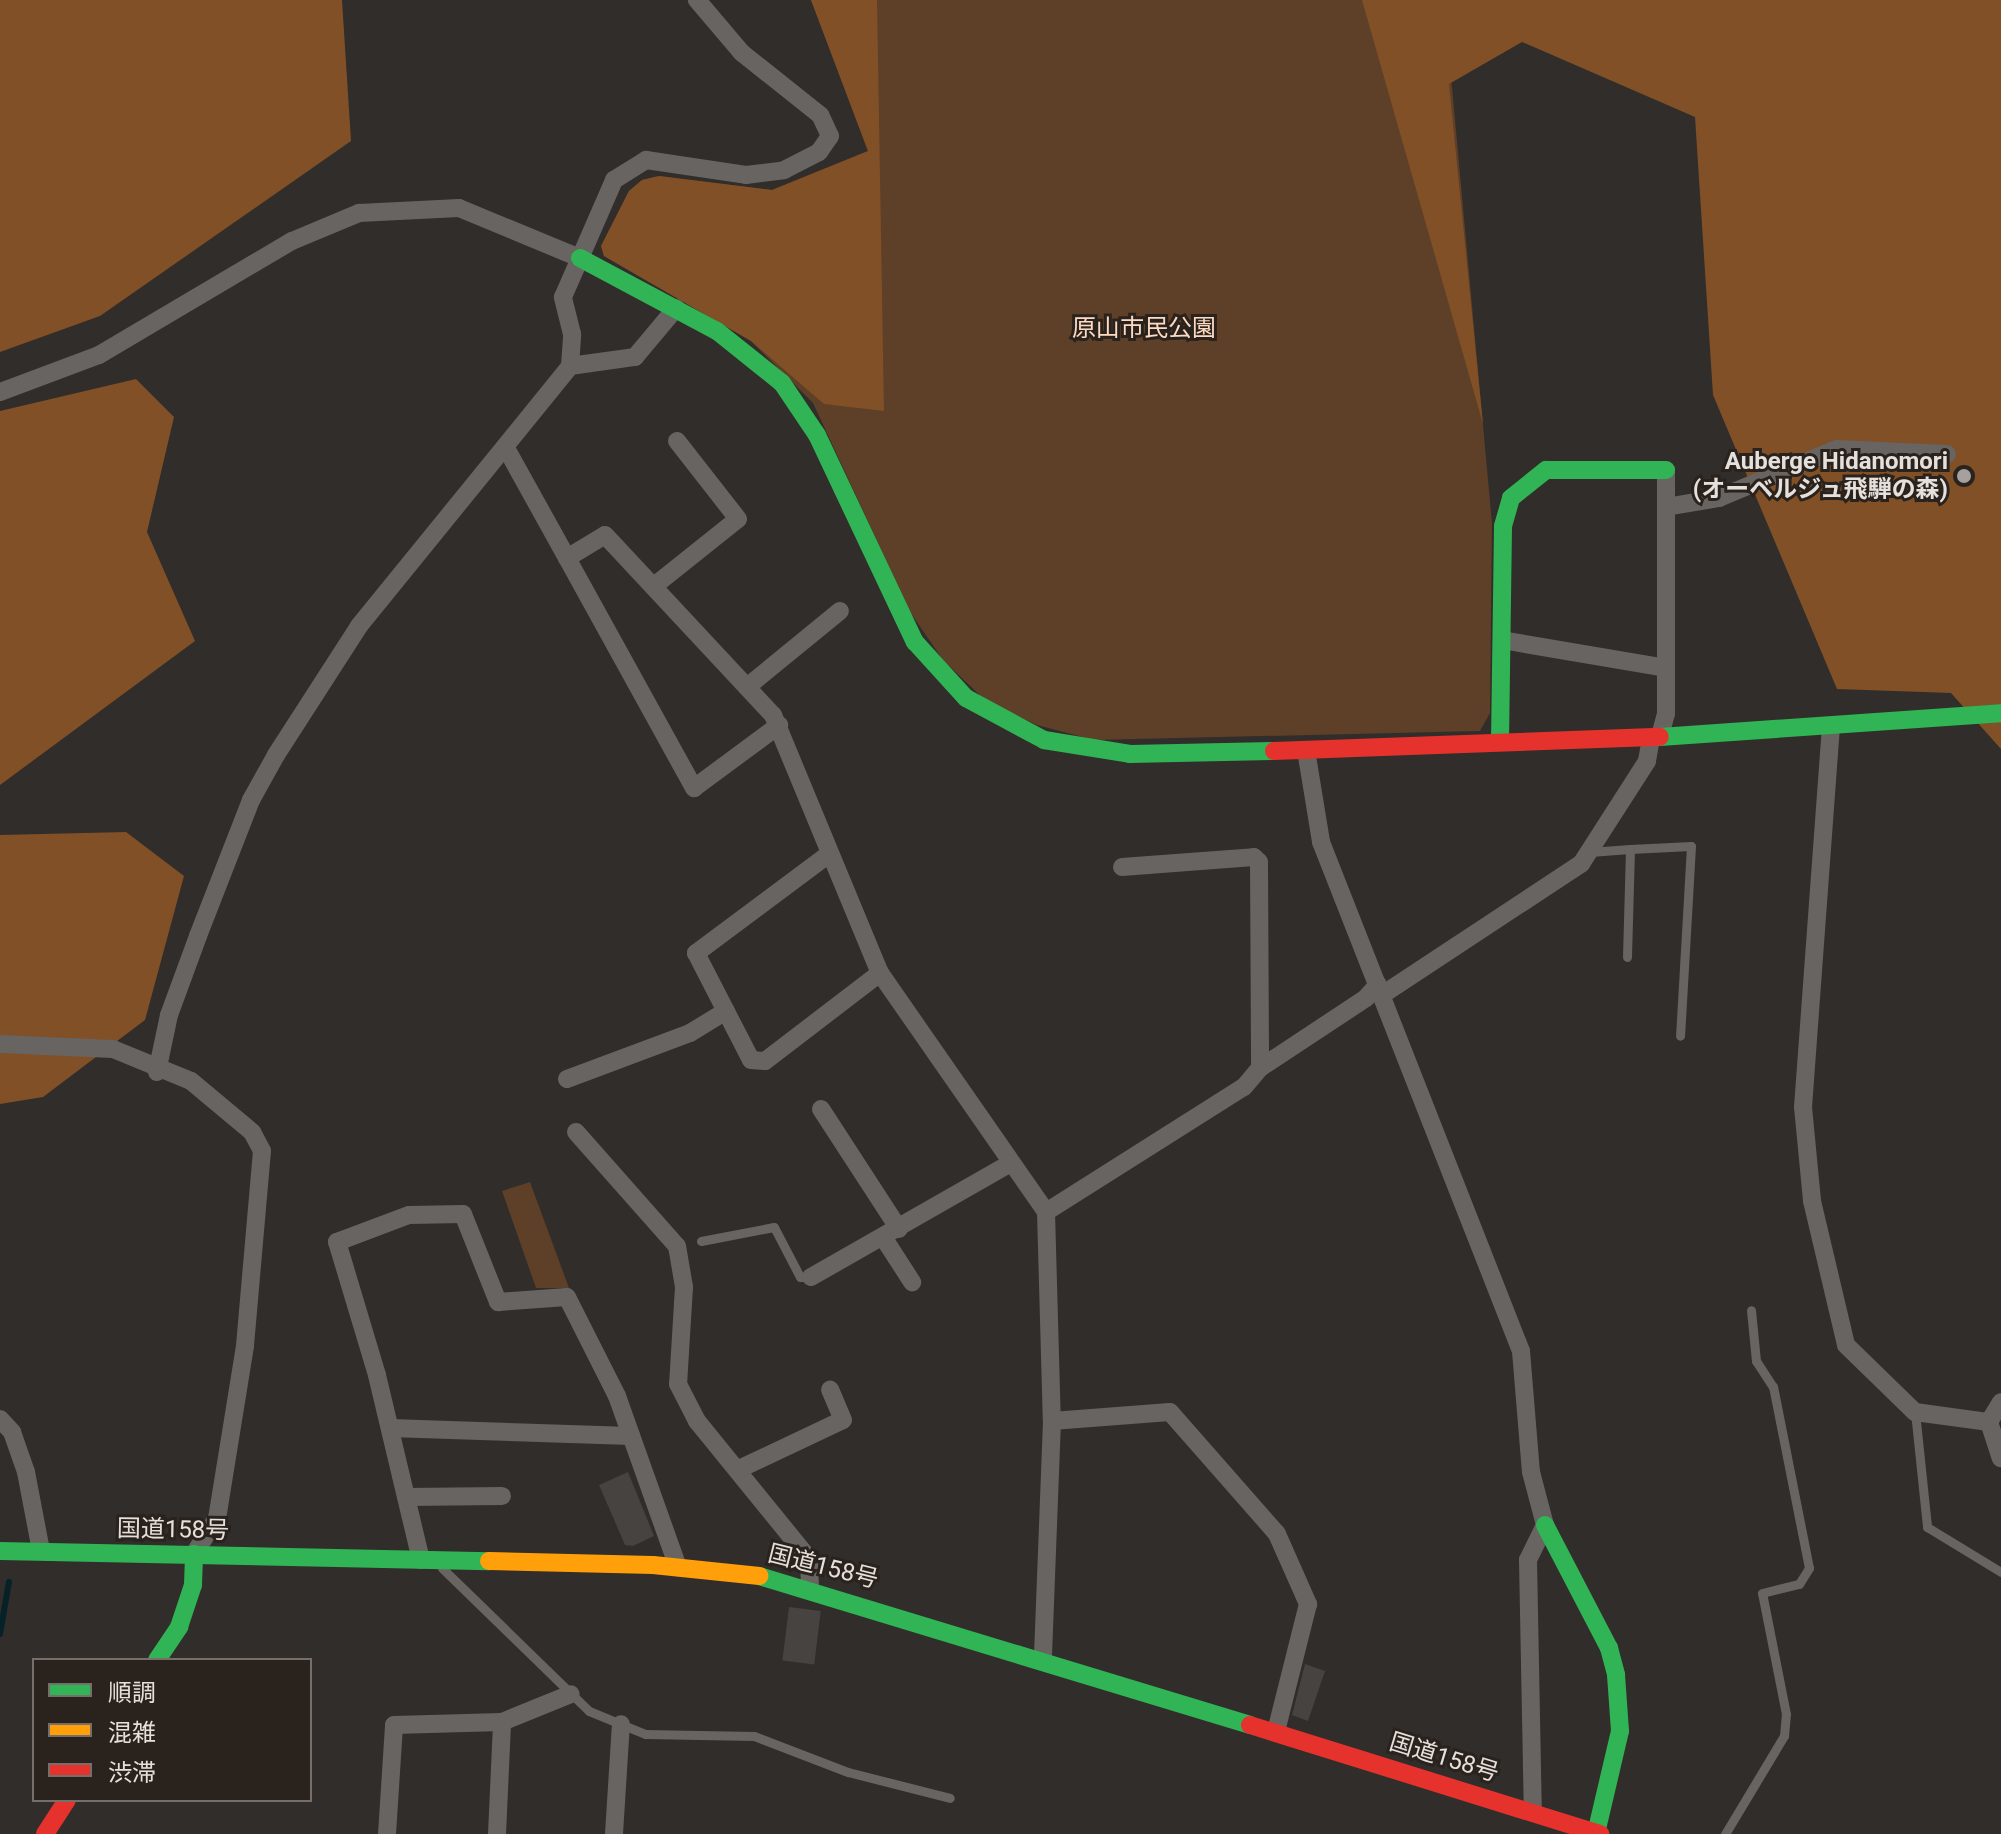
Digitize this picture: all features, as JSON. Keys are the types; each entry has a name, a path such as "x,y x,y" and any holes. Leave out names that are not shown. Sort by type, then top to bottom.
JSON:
{"main road":[{"path":"580,258 676,308 762,363 799,404 915,642 947,681 990,715 1044,740 1098,753 1306,750 1655,737 2001,713"},
{"path":"1500,742 1503,526 1520,486 1546,470 1666,470"},
{"path":"1545,1525 1609,1648 1616,1675 1620,1731 1597,1834"},
{"name":"国道158号","path":"0,1551 678,1567 810,1585 1533,1810 1597,1834"},
{"path":"158,1658 179,1627 193,1585 194,1554"},
{"path":"45,1834 66,1802"}],"street":[{"path":"157,1072 169,1015 251,800 359,626 570,366 572,334 563,297 614,180 629,169 667,160 746,175 784,170 819,152 830,136 820,115 742,53 697,0"},
{"path":"0,392 99,355 292,241 359,213 459,208 580,258"},
{"path":"570,366 635,357 676,308"},
{"path":"654,586 738,519 677,441"},
{"path":"506,448 694,788 779,725"},
{"path":"1666,507 1719,498 1837,449 1947,454"},
{"path":"1046,1212 1244,1087 1260,1068 1381,988 1581,864 1647,761 1655,737 1666,668 1666,470"},
{"path":"567,558 605,535 779,725 880,973 1046,1212 1052,1421 1043,1655"},
{"path":"747,687 840,611"},
{"path":"1502,640 1666,668"},
{"path":"1831,726 1803,1107 1812,1201 1846,1345 1915,1412 1989,1422"},
{"path":"1306,750 1313,816 1521,1351 1531,1472 1545,1525 1528,1560 1533,1810"},
{"path":"829,854 696,953 751,1060 765,1061 880,973"},
{"path":"1122,867 1254,857 1259,862 1260,1068"},
{"path":"567,1079 690,1033 726,1011"},
{"path":"0,1044 113,1049 157,1072 191,1081 252,1132 262,1151 245,1346 217,1518 194,1554"},
{"path":"821,1109 891,1233 912,1282"},
{"path":"576,1132 677,1246 684,1287 678,1384 697,1421 809,1559 810,1585"},
{"path":"811,1277 1011,1163"},
{"path":"428,1560 406,1497 390,1428 337,1242 409,1215 463,1214 498,1302 567,1297 631,1436 678,1567"},
{"path":"737,1470 843,1420 830,1390"},
{"path":"2001,1402 1989,1422 2001,1458"},
{"path":"1052,1421 1170,1412 1277,1534 1308,1604 1276,1731"},
{"path":"0,1419 12,1432 26,1472 41,1551"},
{"path":"390,1428 631,1436"},
{"path":"406,1497 502,1496"},
{"path":"387,1834 394,1725 502,1722 571,1694"},
{"path":"497,1834 502,1722"},
{"path":"614,1834 621,1724"}],"lane":[{"path":"1590,852 1691,846 1680,1036"},
{"path":"1627,957 1630,849"},
{"path":"701,1241 774,1227 800,1277 811,1277"},
{"path":"1725,1834 1784,1736 1786,1714 1762,1593 1799,1584 1809,1568 1773,1387 1756,1361 1751,1310"},
{"path":"1915,1412 1927,1527 2001,1572"},
{"path":"428,1560 589,1711 645,1734 754,1736 848,1772 950,1798"}],"green space":[{"name":"原山市民公園","path":"811,0 1444,0 1492,523 1490,713 1480,731 1094,740 1037,725 987,702 943,660 910,612 813,403 751,341 604,256 601,246 629,191 642,180 659,176 772,190 868,151"},
{"path":"530,1182 569,1288 536,1288 502,1191"}],"shaded area":[{"path":"0,0 342,0 351,141 100,316 0,352"},
{"path":"811,0 877,0 884,411 824,404 751,341 604,256 601,246 629,191 642,180 659,176 772,190 868,151"},
{"path":"1362,0 2001,0 2001,749 1951,693 1837,689 1713,395 1695,117 1522,42 1449,84 1483,424"},
{"path":"136,379 174,417 147,532 195,641 0,785 0,411"},
{"path":"126,832 184,876 145,1020 43,1097 0,1104 0,835"}],"building":[{"path":"628,1472 654,1536 633,1546 625,1545 599,1485"},
{"path":"789,1607 821,1611 814,1664 782,1661"},
{"path":"1305,1664 1325,1671 1308,1721 1292,1715"}],"waterway":[{"path":"0,1634 9,1582"}],"traffic: fast":[{"path":"580,258 717,331 782,383 817,435 915,642 966,698 1044,740 1130,754 1274,751"},
{"path":"1500,742 1503,526 1511,498 1546,470 1666,470"},
{"path":"1660,737 2001,713"},
{"path":"1545,1525 1609,1648 1616,1675 1620,1731 1596,1833"},
{"path":"0,1551 489,1561"},
{"path":"158,1658 179,1627 193,1585 194,1554"},
{"path":"759,1576 1250,1725"}],"traffic: slow":[{"path":"489,1561 653,1565 759,1576"}],"traffic: jam":[{"path":"1274,751 1660,737"},
{"path":"1250,1725 1600,1834"},
{"path":"45,1834 66,1802"}],"place":[{"name":"Auberge Hidanomori (オーベルジュ飛騨の森)","path":"1964,476"}]}
